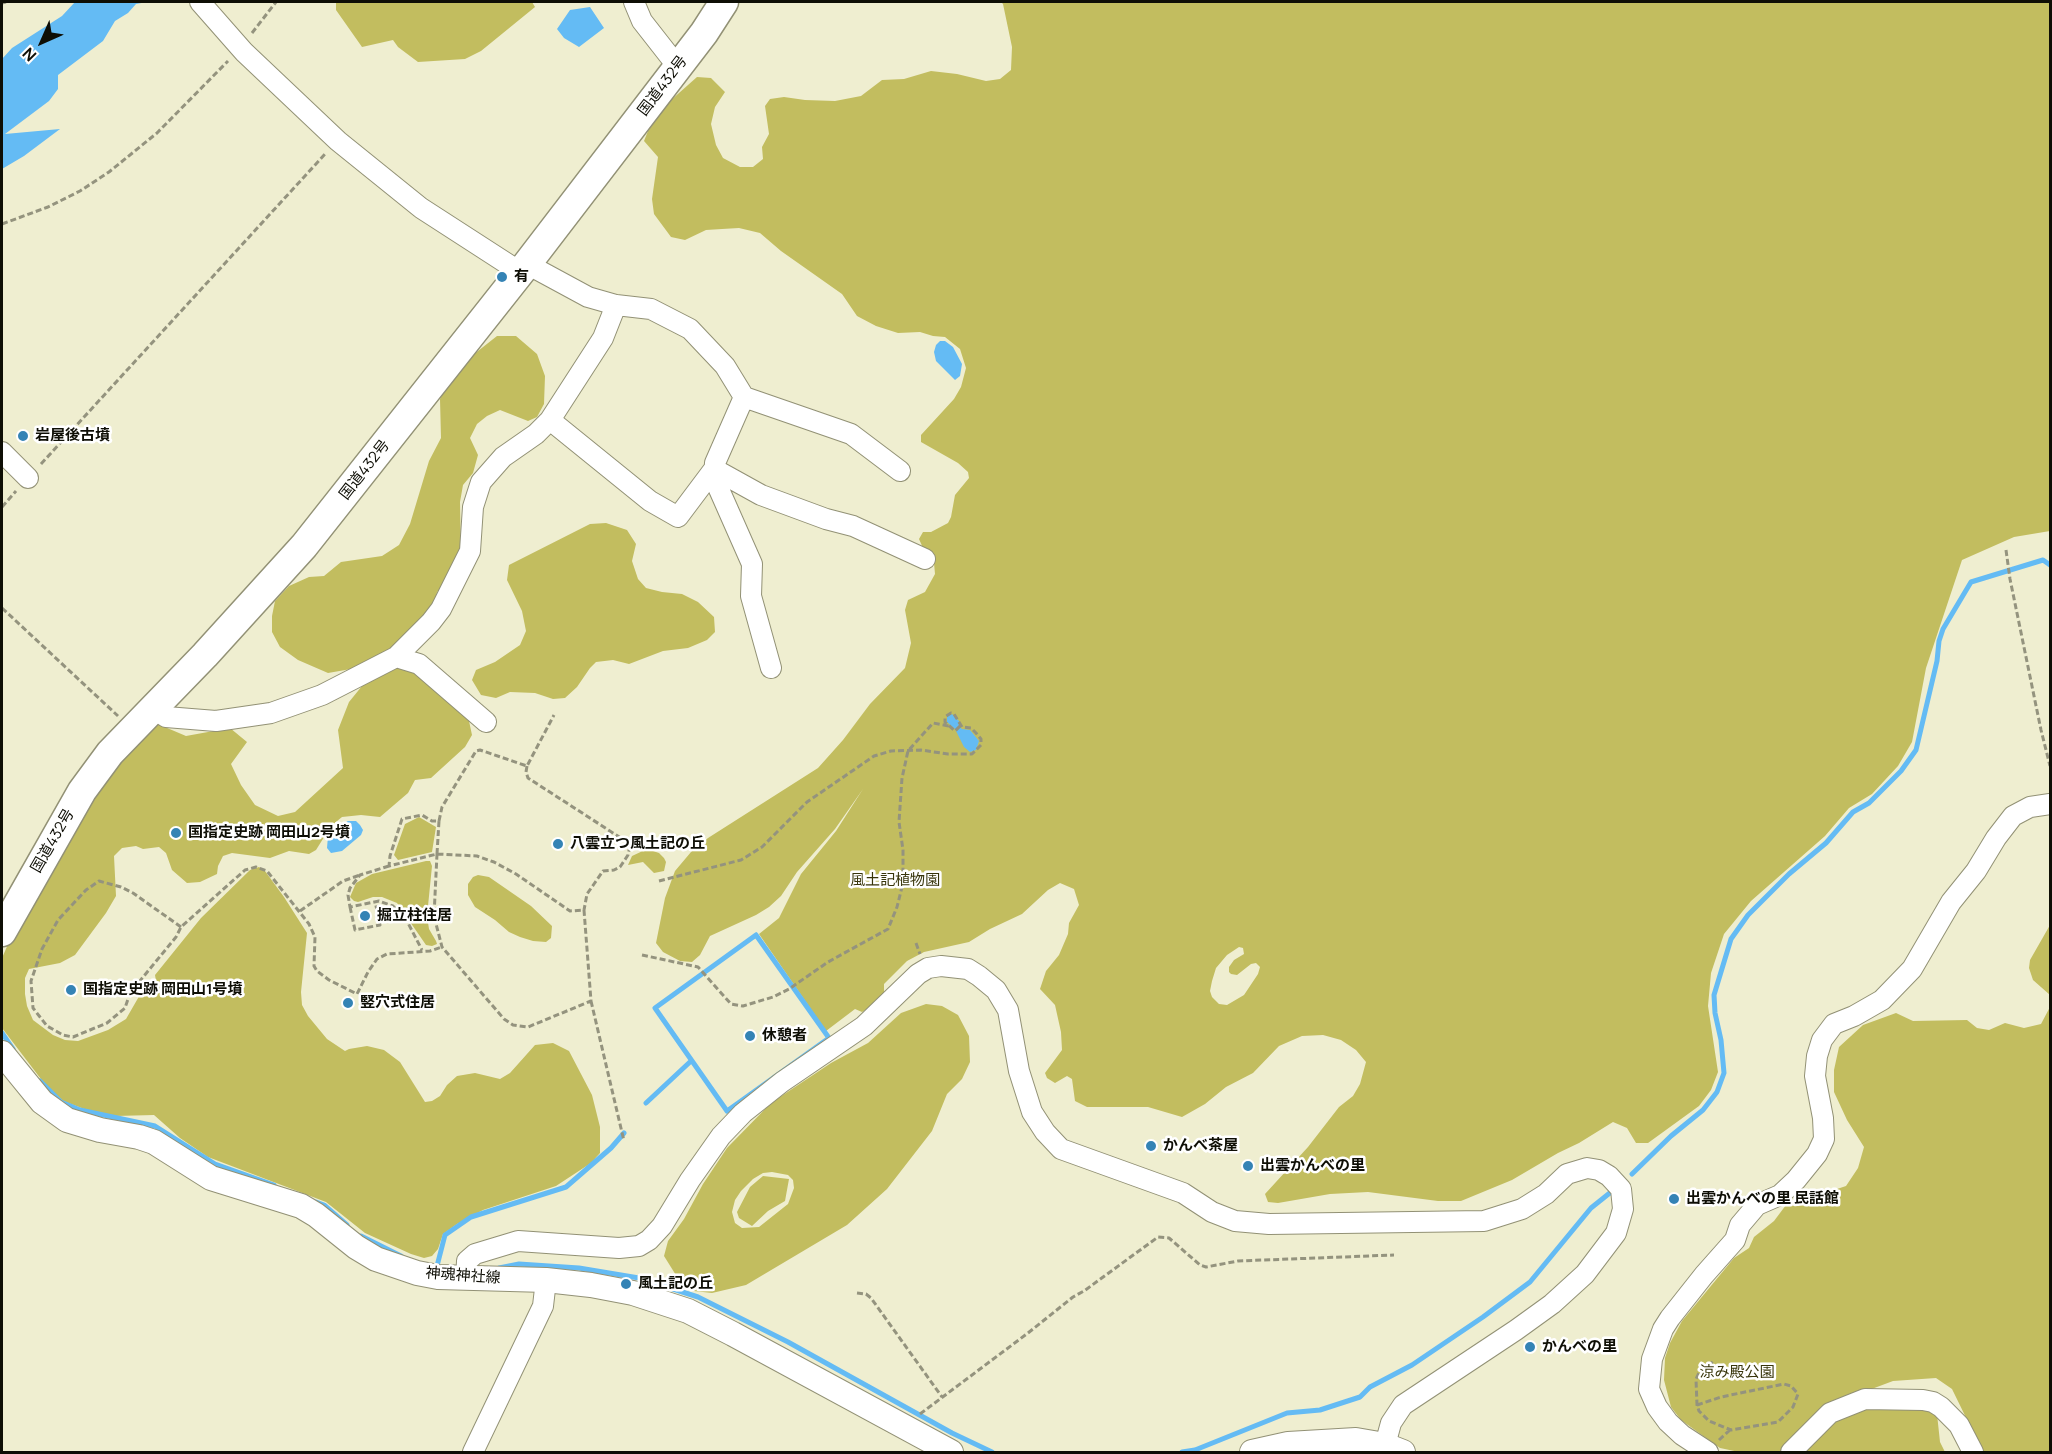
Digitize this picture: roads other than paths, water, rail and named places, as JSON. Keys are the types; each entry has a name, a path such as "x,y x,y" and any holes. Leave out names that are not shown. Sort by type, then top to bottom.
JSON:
{"highway":[{"name":"国道432号","path":"2,932 82,791 110,753 205,655 304,546 524,268 704,33 724,2"}],"main road":[{"name":"神魂神社線","path":"2,1053 42,1102 67,1120 99,1130 154,1142 211,1178 301,1206 376,1259 417,1273 438,1277 591,1285 633,1293 688,1311 951,1452"},
{"path":"1252,1452 1288,1444 1328,1440 1356,1440 1394,1449"}],"street":[{"path":"200,2 239,45 338,141 421,208 524,268 588,297 616,305 651,309 690,329 725,366 744,397 851,434 900,471"},
{"path":"634,2 642,21 678,67"},
{"path":"153,708 166,717 216,721 271,713 322,695 396,657 441,609 470,551 473,507 481,482 503,457 536,434 550,420 603,338 616,305"},
{"path":"550,420 650,501 678,517 714,469 744,397"},
{"path":"2,452 28,478"},
{"path":"714,469 761,495 825,519 853,526 926,559"},
{"path":"714,469 714,478 752,564 751,596 771,668"},
{"path":"396,657 419,664 486,722"},
{"path":"1708,1452 1682,1435 1668,1422 1657,1407 1649,1389 1652,1359 1663,1329 1704,1275 1735,1240 1740,1225 1757,1205 1779,1195 1817,1154 1824,1139 1823,1118 1815,1076 1822,1040 1834,1024 1882,1000 1912,969 1952,902 2013,816 2030,807 2050,804"},
{"path":"466,1279 467,1261 475,1254 518,1241 619,1248 639,1246 644,1243 662,1226 690,1180 721,1136 743,1113 782,1082 864,1026 918,974 928,968 941,966 968,969 996,990 1008,1010 1019,1071 1032,1112 1045,1132 1061,1149 1183,1193 1212,1212 1235,1221 1307,1224 1484,1221 1522,1209 1546,1194 1567,1174 1587,1168 1599,1170 1609,1176 1621,1189 1623,1209 1616,1233 1585,1275 1552,1304 1516,1330 1403,1405 1391,1423 1394,1449"},
{"path":"473,1452 543,1306 546,1281"},
{"path":"1791,1452 1830,1413 1865,1399 1933,1402 1959,1425 1973,1452"}],"water":[{"path":"75,2 147,2 136,4 128,13 115,21 103,41 58,75 58,89 49,101 5,134 60,129 2,169 2,59 12,48 62,16"},
{"path":"590,7 604,28 579,47 564,38 557,29 570,10"},
{"path":"940,341 945,341 953,347 962,364 960,376 955,380 936,361 934,352"},
{"path":"952,714 959,721 962,729 970,730 979,741 976,750 970,752 964,747 955,729 947,722 947,716"},
{"path":"348,821 356,821 360,825 363,830 361,835 342,851 331,853 327,848 328,836 338,826"}],"waterway":[{"path":"1632,1174 1671,1136 1703,1110 1717,1092 1724,1073 1714,995 1731,939 1748,915 1789,874 1826,843 1853,812 1869,803 1901,771 1916,750 1937,661 1939,641 1943,629 1971,582 2043,560 2050,565"},
{"path":"756,935 829,1038 727,1111 655,1008 756,935"},
{"path":"2,1033 13,1049"},
{"path":"646,1103 691,1061"},
{"path":"40,1081 61,1102 80,1110 155,1126 215,1164 274,1185"},
{"path":"437,1266 445,1235 471,1217 566,1187 611,1148 624,1133"},
{"path":"1182,1452 1195,1450 1287,1413 1320,1410 1360,1397 1370,1387 1412,1365 1530,1282 1591,1208 1611,1192"},
{"path":"316,1202 324,1205 347,1225"},
{"path":"361,1236 401,1256"},
{"path":"499,1268 519,1264 579,1268 639,1278 698,1297 788,1342 952,1433 992,1452"}],"place":[{"name":"有","path":"502,277"},
{"name":"岩屋後古墳","path":"23,436"},
{"name":"国指定史跡 岡田山2号墳","path":"176,833"},
{"name":"八雲立つ風土記の丘","path":"558,844"},
{"name":"掘立柱住居","path":"365,916"},
{"name":"国指定史跡 岡田山1号墳","path":"71,990"},
{"name":"竪穴式住居","path":"348,1003"},
{"name":"休憩者","path":"750,1036"},
{"name":"かんべ茶屋","path":"1151,1146"},
{"name":"出雲かんべの里","path":"1248,1166"},
{"name":"出雲かんべの里 民話館","path":"1674,1199"},
{"name":"風土記の丘","path":"626,1284"},
{"name":"かんべの里","path":"1530,1347"}],"park label":[{"name":"風土記植物園","path":"895,881"},
{"name":"涼み殿公園","path":"1737,1373"}]}
